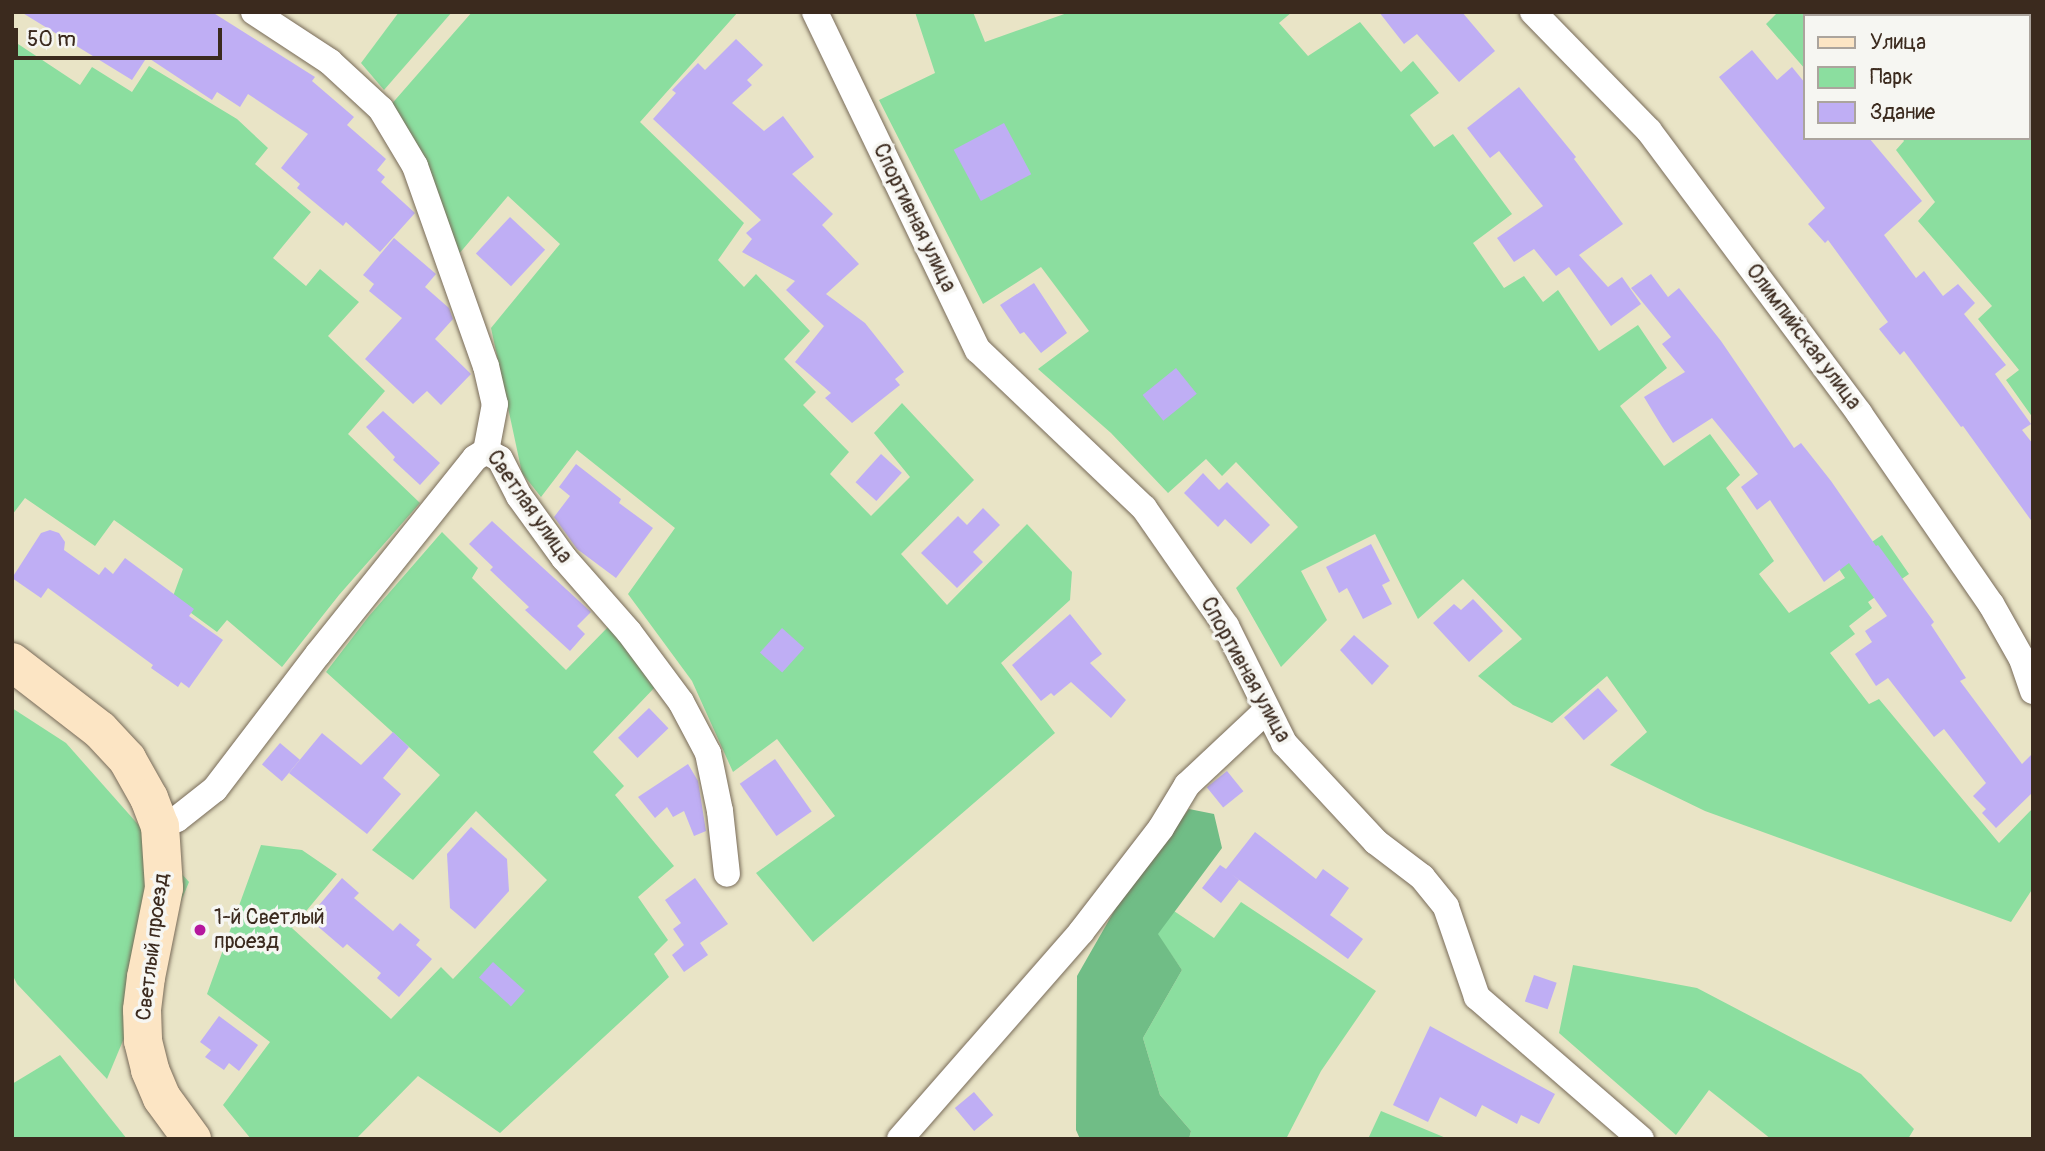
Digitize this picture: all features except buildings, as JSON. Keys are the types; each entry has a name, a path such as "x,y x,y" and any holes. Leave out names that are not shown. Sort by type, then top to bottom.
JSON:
{"street":[{"name":"Светлая улица","path":"254,12 330,62 381,109 415,166 486,366 495,404 486,451 500,459 519,496 564,558 629,632 681,702 708,753 720,811 727,874"},
{"name":"Спортивная улица","path":"815,12 978,350 1144,508 1226,626 1266,710 1293,753 1376,842 1422,877 1446,907 1477,998 1642,1139"},
{"name":"Олимпийская улица","path":"1533,12 1649,131 1859,413 1991,604 2022,659 2033,691"},
{"path":"12,662 71,704 118,749 149,798 160,827 177,818 215,789 326,643 475,458 486,451"},
{"path":"900,1139 1081,932 1161,828 1187,785 1266,710"},
{"name":"Светлый проезд","path":"160,827 164,888 146,977 142,1010 143,1041 150,1069 162,1097 192,1139"}],"green space":[{"path":"399,12 452,12 384,90 361,63"},
{"path":"472,12 738,12 640,122 744,223 718,260 744,287 756,274 810,331 784,359 816,392 803,405 849,452 830,474 871,516 910,477 874,433 902,403 974,480 901,554 947,605 1027,524 1072,572 1070,600 1001,663 1055,733 813,942 756,873 835,816 777,739 733,772 692,681 628,594 675,528 577,450 541,497 522,473 491,328 560,244 508,196 458,255 389,107"},
{"path":"915,12 973,12 985,42 1070,12 1292,12 1279,23 1308,56 1360,22 1401,72 1413,61 1439,93 1410,115 1434,147 1453,134 1512,214 1473,243 1504,288 1524,276 1543,302 1558,290 1599,351 1638,325 1667,368 1620,406 1664,466 1710,434 1740,475 1726,488 1774,561 1759,574 1789,613 1845,578 1837,566 1882,535 1909,574 1868,602 1872,608 1849,626 1855,634 1830,653 1869,704 1879,699 1999,843 2033,808 2033,888 2011,922 1705,811 1610,765 1647,732 1607,676 1552,723 1513,705 1478,676 1522,639 1463,579 1418,619 1375,534 1301,571 1327,620 1281,667 1236,588 1298,527 1236,462 1222,476 1206,459 1168,493 1111,433 1038,369 1089,331 1041,267 983,304 879,100 935,73"},
{"path":"1778,12 2033,12 2033,418 2006,380 2019,370 1978,319 1992,306 1918,221 1935,202 1896,150 1903,140 2031,140 2031,14 1804,14 1804,68 1766,24"},
{"path":"12,40 80,85 92,67 132,92 149,66 237,119 268,148 255,164 311,212 273,258 306,286 320,269 359,302 328,336 385,391 348,434 420,503 339,595 282,667 227,620 217,632 172,599 183,569 114,520 95,546 25,498 12,515"},
{"path":"442,532 478,568 472,578 566,670 608,627 658,684 593,752 624,786 615,795 674,866 638,897 668,940 654,954 669,977 500,1133 418,1076 356,1139 251,1139 223,1105 270,1042 207,994 261,845 302,850 337,874 292,928 391,1019 441,967 453,979 547,880 476,811 413,880 372,850 440,775 326,672 369,616"},
{"path":"12,708 66,743 189,882 107,1079 17,984 12,974"},
{"path":"1189,809 1214,814 1222,848 1158,934 1182,970 1143,1038 1160,1095 1191,1131 1189,1139 1080,1139 1076,1130 1077,976 1121,899"},
{"path":"1241,902 1376,991 1321,1071 1286,1139 1189,1139 1191,1131 1160,1095 1143,1038 1182,970 1157,934 1174,911 1214,938"},
{"path":"1573,965 1697,988 1861,1074 1914,1129 1908,1139 1771,1139 1709,1090 1676,1135 1559,1033"},
{"path":"60,1055 127,1139 12,1139 12,1084"},
{"path":"1381,1111 1446,1138 1368,1139"}],"place":[{"name":"1-й Светлый проезд","path":"200,930"}]}
